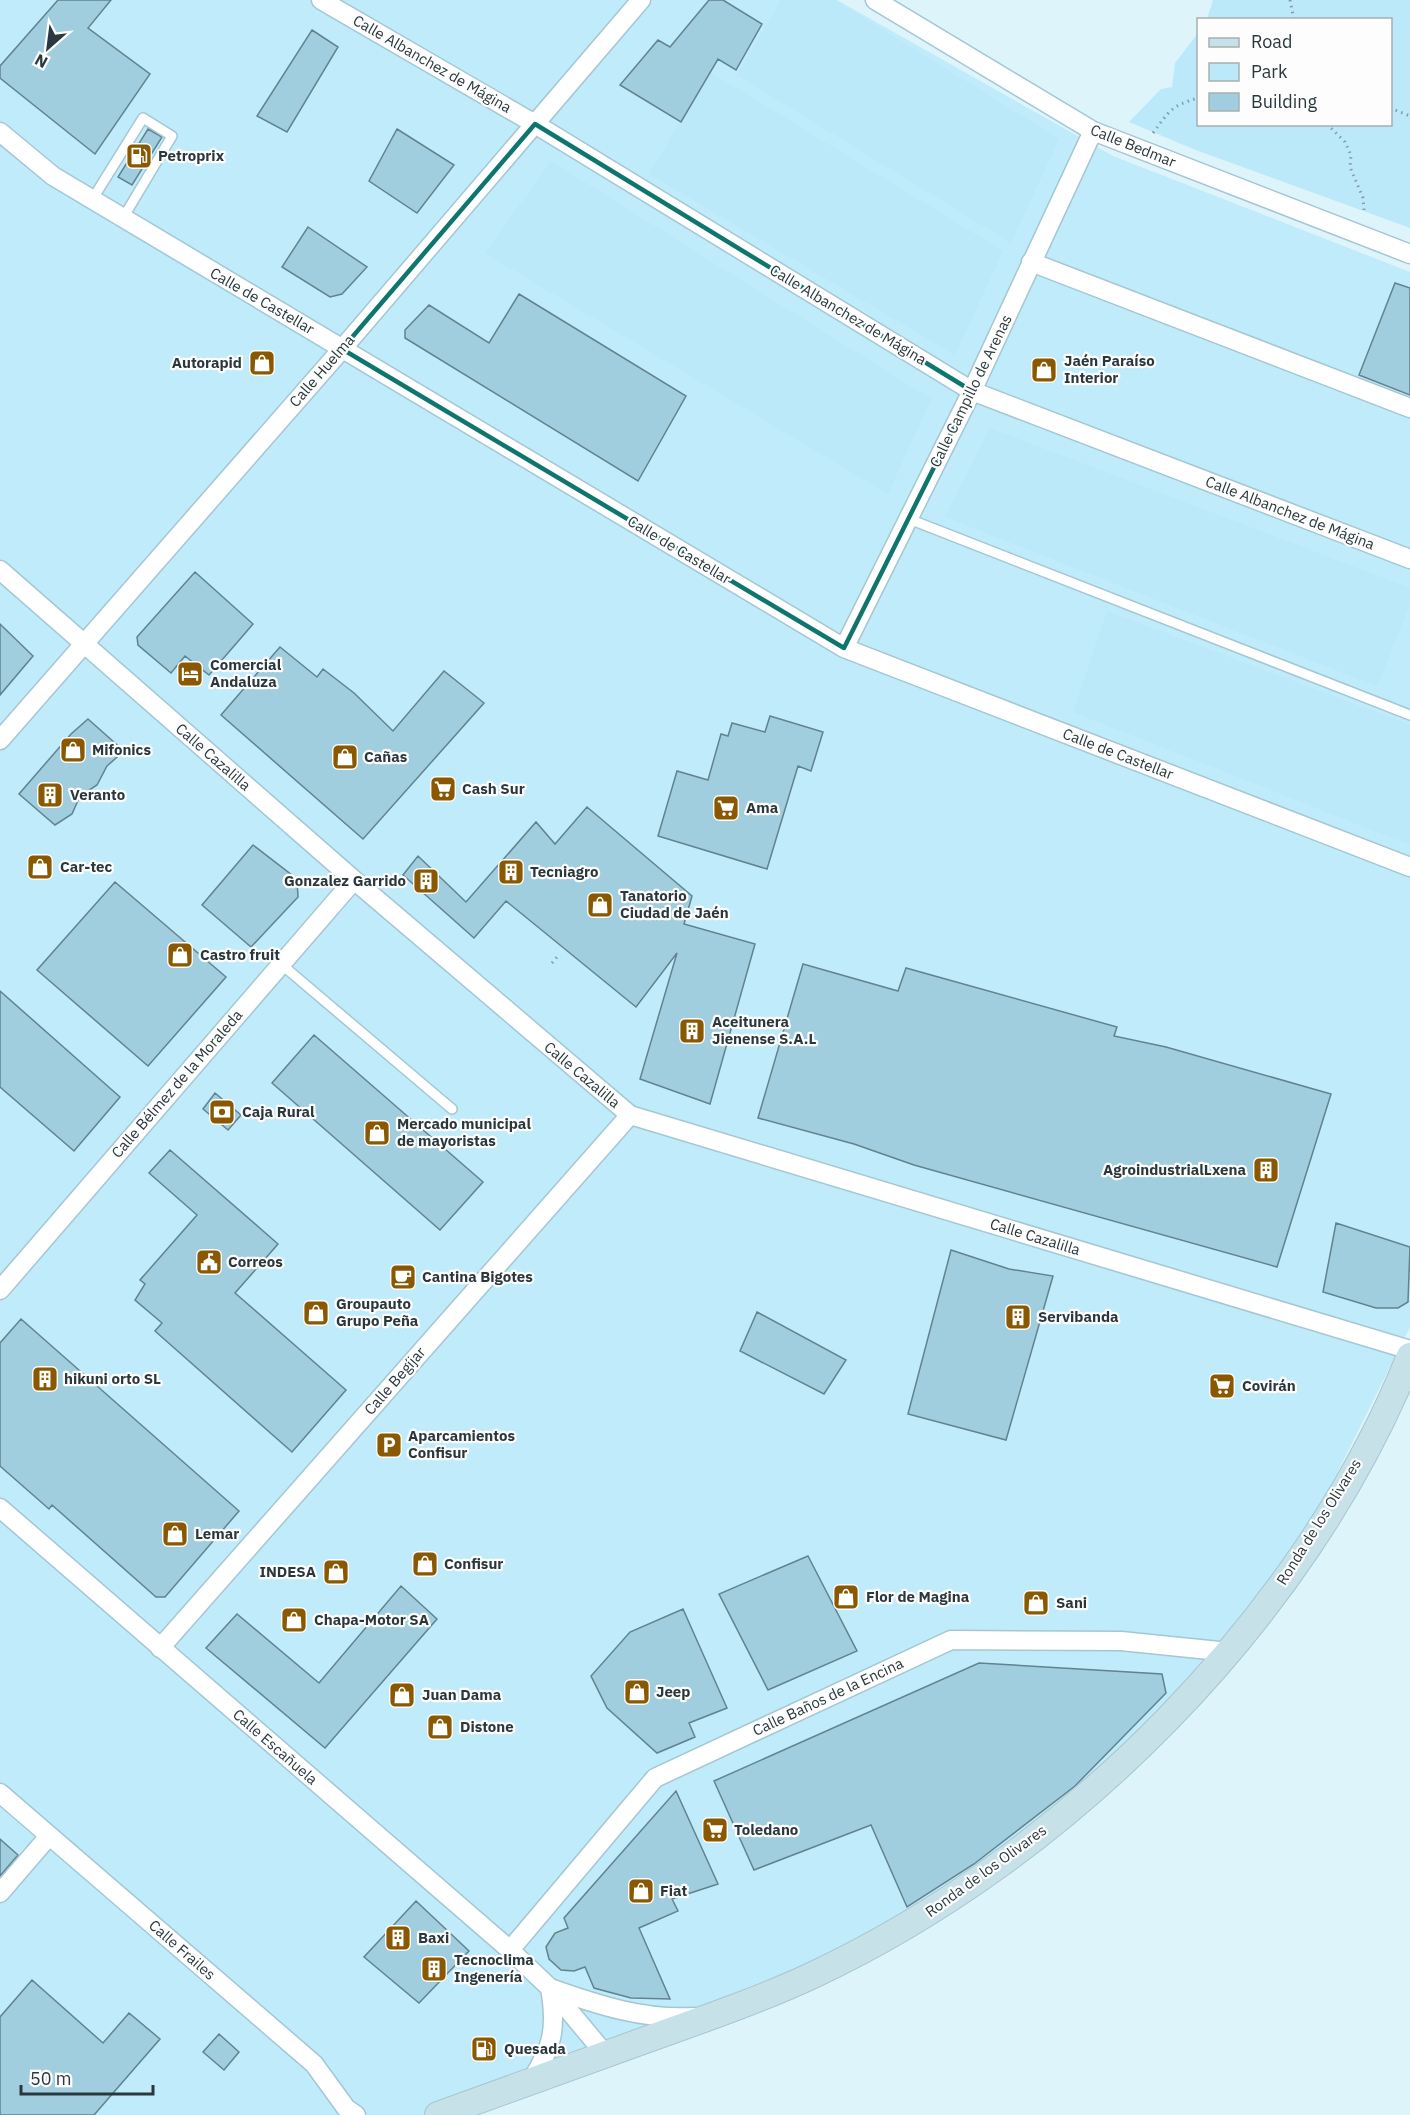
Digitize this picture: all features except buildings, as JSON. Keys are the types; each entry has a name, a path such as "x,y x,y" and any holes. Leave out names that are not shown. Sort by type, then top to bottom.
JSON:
{"main road":[{"name":"Ronda de los Olivares","path":"438,2115 714,2016 811,1976 917,1920 1024,1847 1104,1780 1171,1717 1229,1652 1300,1558 1350,1476 1396,1391 1410,1356"}],"street":[{"name":"Calle Albanchez de Mágina","path":"321,0 535,124 972,391 1410,559"},
{"name":"Calle Huelma","path":"0,740 342,349 641,0"},
{"name":"Calle Bedmar","path":"875,0 1093,131 1410,254"},
{"name":"Calle Campillo de Arenas","path":"844,648 972,391 1093,131"},
{"name":"Calle de Castellar","path":"0,132 52,176 844,648 1410,867"},
{"path":"1031,262 1410,408"},
{"name":"Calle Cazalilla","path":"0,570 354,880 630,1115 1410,1350"},
{"name":"Calle Bélmez de la Moraleda","path":"0,1290 354,880"},
{"name":"Calle Begíjar","path":"160,1648 630,1115"},
{"name":"Calle Escañuela","path":"0,1508 510,1950 550,1988 605,2054"},
{"name":"Calle Baños de la Encina","path":"510,1950 655,1778 951,1640 1121,1641 1229,1652"},
{"name":"Calle Frailes","path":"0,1793 314,2064 346,2108 356,2115"},
{"path":"0,1893 49,1836"},
{"path":"531,2081 545,2058 553,2035 554,2011 550,1988"},
{"name":"Calle Escañuela","path":"550,1988 631,2014 672,2018 714,2016"}],"lane":[{"path":"92,200 143,118 172,136 123,218"},
{"path":"909,519 1410,716"},
{"path":"281,964 452,1109"}],"path":[{"path":"1290,0 1294,18"},
{"path":"1153,133 1166,112 1179,104 1197,98"},
{"path":"1392,109 1410,116"},
{"path":"1328,126 1345,142 1351,155 1350,167 1363,198 1364,210"},
{"path":"552,963 557,957"}],"highlighted area":[{"path":"535,124 972,391 844,648 342,349"}],"shaded area":[{"path":"0,0 837,0 1113,156 1410,272 1410,1327 1281,1585 1150,1739 994,1876 790,1983 440,2115 0,2115"}],"green space":[{"path":"781,0 835,0 1059,139 1011,243 737,75"},
{"path":"1213,0 1410,0 1410,228 1193,149 1129,122 1161,89 1172,87 1175,63 1197,34 1197,126 1392,126 1392,18 1207,18"},
{"path":"710,72 1003,251 955,355 649,174"},
{"path":"551,161 931,399 888,494 485,253"},
{"path":"990,428 1410,588 1410,604 1377,686 945,517"},
{"path":"1107,611 1410,725 1410,845 1073,712"}],"place":[{"name":"Petroprix","path":"139,156"},
{"name":"Autorapid","path":"262,363"},
{"name":"Jaén Paraíso Interior","path":"1044,370"},
{"name":"Comercial Andaluza","path":"190,674"},
{"name":"Mifonics","path":"73,750"},
{"name":"Cañas","path":"345,757"},
{"name":"Cash Sur","path":"443,789"},
{"name":"Veranto","path":"50,795"},
{"name":"Ama","path":"726,808"},
{"name":"Car-tec","path":"40,867"},
{"name":"Tecniagro","path":"511,872"},
{"name":"Gonzalez Garrido","path":"426,881"},
{"name":"Tanatorio Ciudad de Jaén","path":"600,905"},
{"name":"Castro fruit","path":"180,955"},
{"name":"Aceitunera Jienense S.A.L","path":"692,1031"},
{"name":"Caja Rural","path":"222,1112"},
{"name":"Mercado municipal de mayoristas","path":"377,1133"},
{"name":"AgroindustrialLxena","path":"1266,1170"},
{"name":"Correos","path":"209,1262"},
{"name":"Cantina Bigotes","path":"403,1277"},
{"name":"Groupauto Grupo Peña","path":"316,1313"},
{"name":"Servibanda","path":"1018,1317"},
{"name":"hikuni orto SL","path":"45,1379"},
{"name":"Covirán","path":"1222,1386"},
{"name":"Aparcamientos Confisur","path":"389,1445"},
{"name":"Lemar","path":"175,1534"},
{"name":"Confisur","path":"425,1564"},
{"name":"INDESA","path":"336,1572"},
{"name":"Flor de Magina","path":"846,1597"},
{"name":"Sani","path":"1036,1603"},
{"name":"Chapa-Motor SA","path":"294,1620"},
{"name":"Jeep","path":"637,1692"},
{"name":"Juan Dama","path":"402,1695"},
{"name":"Distone","path":"440,1727"},
{"name":"Toledano","path":"715,1830"},
{"name":"Fiat","path":"641,1891"},
{"name":"Baxi","path":"398,1938"},
{"name":"Tecnoclima Ingenería","path":"434,1969"},
{"name":"Quesada","path":"484,2049"}]}
